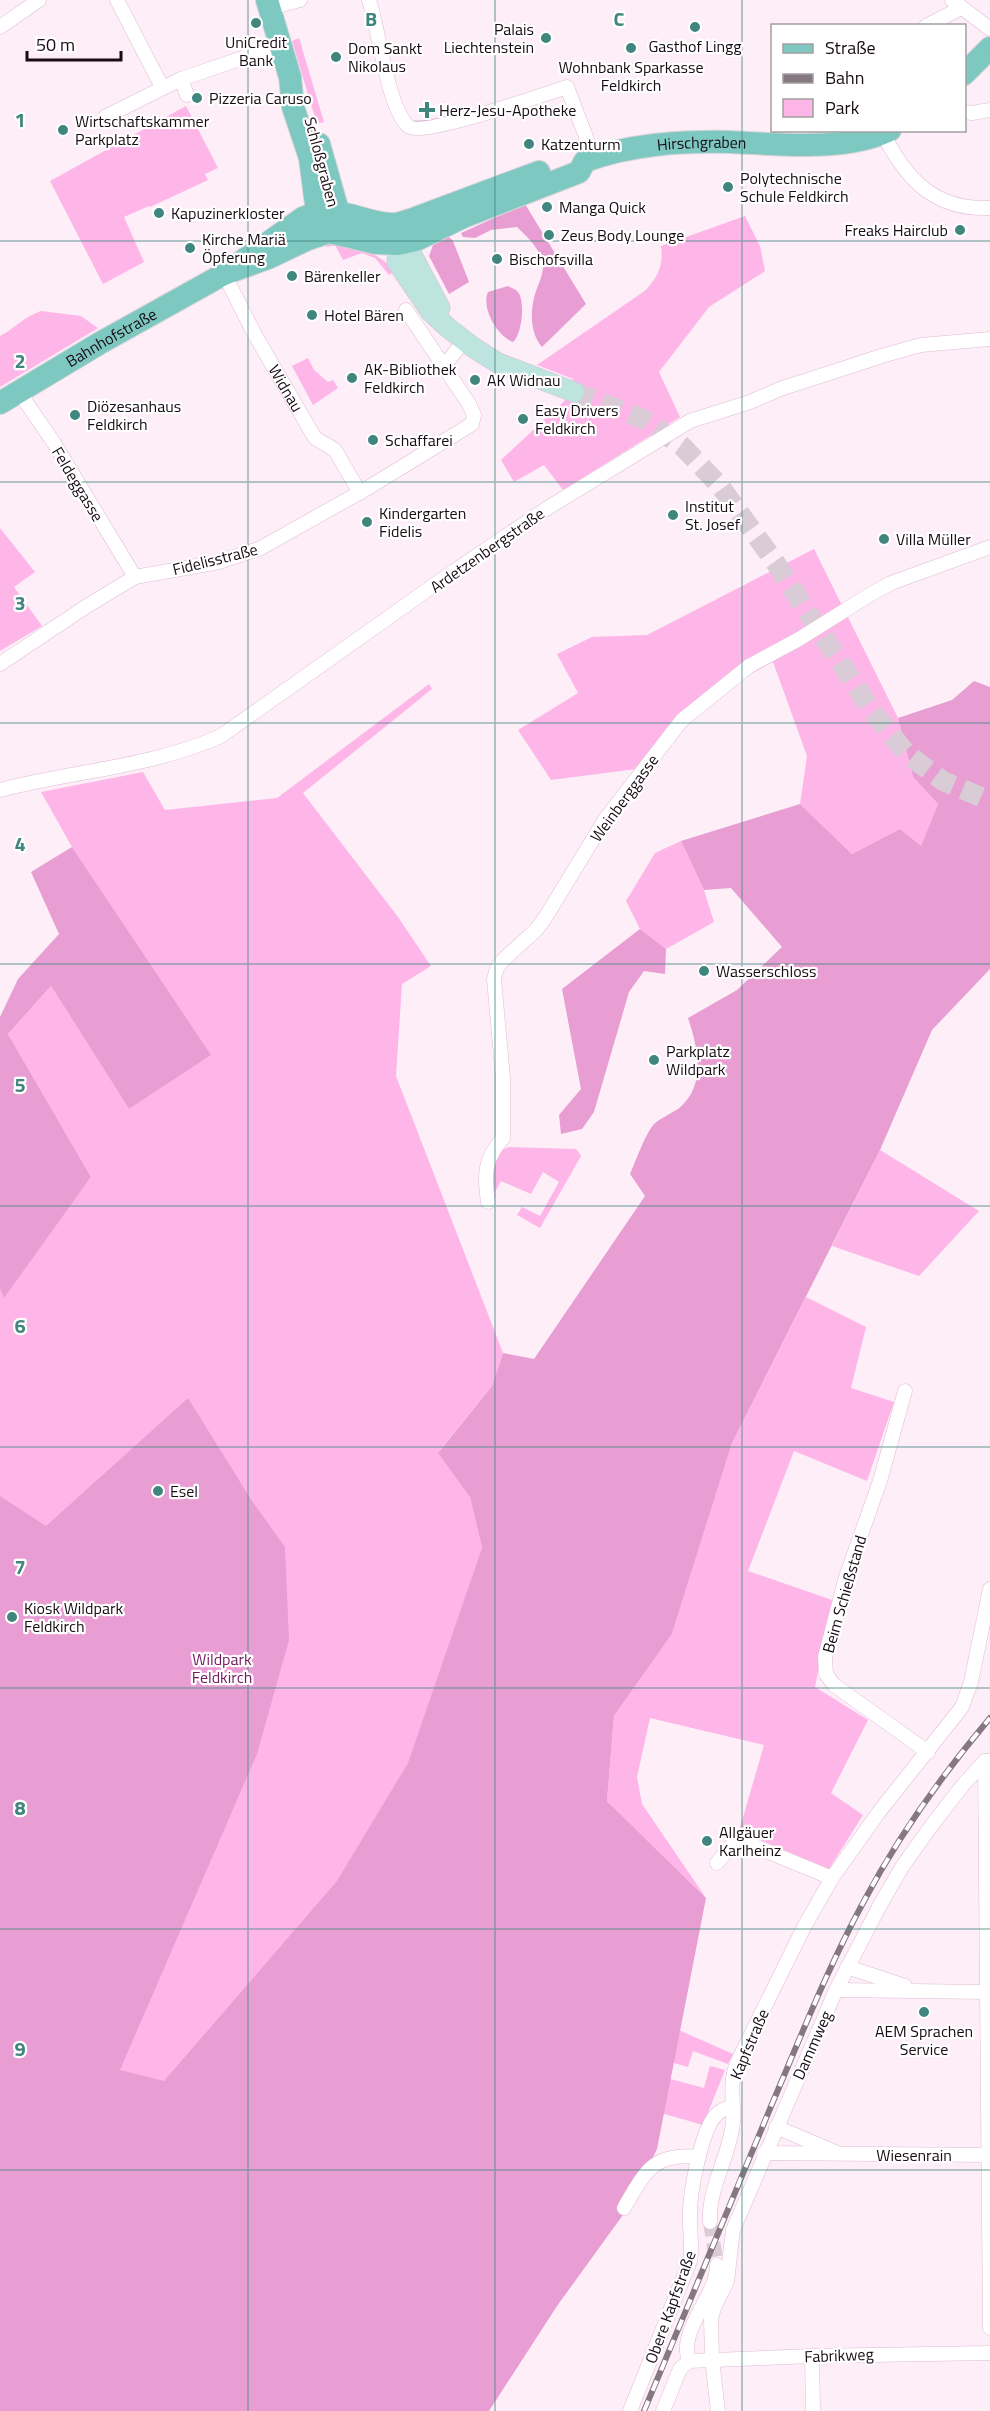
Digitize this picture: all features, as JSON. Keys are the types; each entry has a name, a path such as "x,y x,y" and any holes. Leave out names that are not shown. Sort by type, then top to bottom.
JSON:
{"main road":[{"name":"Schloßgraben","path":"269,4 290,77 306,104 329,232"},
{"path":"966,72 990,48"},
{"name":"Hirschgraben","path":"329,232 376,243 395,234 413,219 573,157 589,160 650,145 700,142 816,144 874,138 886,132"},
{"path":"327,212 395,234 397,262 401,269 431,312 464,341 498,363 574,392"},
{"name":"Bahnhofstraße","path":"9,398 100,343 224,274 303,218 327,212"},
{"name":"Bahnhofstraße","path":"224,274 329,232"}],"street":[{"path":"117,0 162,87"},
{"path":"269,4 300,0"},
{"path":"369,0 387,76 408,126 415,129 427,129 567,87 589,160"},
{"path":"0,27 36,1"},
{"path":"929,24 957,4 990,29"},
{"path":"105,117 181,79 281,45"},
{"path":"181,79 187,95"},
{"path":"966,112 990,110"},
{"path":"886,132 895,158 906,173 934,195 955,205 990,208"},
{"name":"Widnau","path":"224,274 255,334 315,438 335,450 360,493"},
{"path":"406,310 444,366 464,341"},
{"name":"Ardetzenbergstraße","path":"0,790 168,755 196,747 220,736 546,509 690,421 750,402 780,389 921,345 990,339"},
{"name":"Fidelisstraße","path":"0,664 87,606 135,578 219,562 259,549 360,493 468,428 474,418 469,404 444,366"},
{"name":"Feldeggasse","path":"9,398 54,443 135,578"},
{"name":"Weinberggasse","path":"488,1202 486,1166 491,1151 502,1138 503,1078 494,979 497,968 536,930 612,811 682,720 750,666 891,583 990,547"},
{"name":"Beim Schießstand","path":"905,1391 880,1481 846,1577 825,1657 826,1674 834,1685 928,1752"},
{"name":"Kapfstraße","path":"711,2222 713,2194 731,2134 732,2081 737,2063 804,1928 832,1878 879,1812 962,1707 968,1694 990,1589"},
{"path":"988,1761 987,1992 990,2328"},
{"name":"Dammweg","path":"718,2411 712,2359 711,2319 727,2281 733,2230 847,1967 902,1868 963,1785 988,1761"},
{"path":"717,1863 737,1839 832,1878"},
{"path":"847,1967 917,1991"},
{"path":"836,1990 987,1992"},
{"name":"Obere Kapfstraße","path":"630,2411 690,2261 693,2244 690,2207 699,2157 716,2115 732,2106"},
{"name":"Wiesenrain","path":"776,2127 841,2154"},
{"name":"Wiesenrain","path":"765,2153 988,2155"},
{"path":"624,2208 650,2166 661,2159 678,2156 699,2157"},
{"path":"663,2411 680,2369 689,2361 686,2352 688,2343 701,2307 716,2278 717,2265"},
{"name":"Fabrikweg","path":"689,2361 990,2353"},
{"path":"812,2356 813,2411"}],"green space":[{"path":"299,38 324,122 317,124 292,41"},
{"path":"186,106 218,168 205,174 208,180 124,217 144,262 103,284 50,181"},
{"path":"525,204 586,304 542,347 536,337 532,317 534,298 543,270 537,249 517,227 491,230 475,238 463,237 461,233"},
{"path":"745,216 760,246 765,271 709,307 659,372 680,417 563,490 544,465 514,482 501,460 574,392 573,379 537,365 646,290 659,270 662,259 661,246"},
{"path":"449,237 453,241 469,282 449,294 429,256 433,245"},
{"path":"335,242 368,252 395,271 389,275 375,258 362,253 343,260 335,245 327,247 324,243"},
{"path":"508,286 520,295 522,309 521,325 513,342 496,328 489,313 486,298 488,292"},
{"path":"41,311 81,316 98,328 0,387 0,336"},
{"path":"308,358 314,370 328,382 333,380 338,388 313,405 292,366"},
{"path":"0,528 35,572 14,587 42,626 0,651"},
{"path":"814,549 898,718 913,777 938,804 921,847 900,829 852,854 800,804 807,756 773,662 741,679 685,724 652,767 551,780 518,730 578,693 557,654 592,637 647,635"},
{"name":"Wildpark Feldkirch","path":"974,681 990,687 990,969 932,1030 880,1150 732,1443 672,1634 614,1716 607,1801 706,1898 657,2149 628,2208 557,2306 489,2411 0,2411 0,1496 46,1526 188,1398 252,1501 285,1547 289,1640 257,1754 120,2070 164,2081 337,1881 408,1763 482,1548 470,1497 438,1453 492,1386 503,1353 534,1359 645,1196 630,1174 647,1134 654,1124 678,1109 687,1100 697,1078 697,1054 688,1018 737,990 782,947 731,888 704,890 681,841 800,804 852,854 900,829 921,846 938,804 913,777 898,718 952,700"},
{"name":"Wildpark Feldkirch","path":"429,684 432,689 303,793 398,917 431,966 402,984 396,1076 503,1353 492,1386 440,1450 470,1497 482,1548 402,1830 194,2088 0,2116 0,1289 4,1297 91,1177 8,1034 51,986 129,1109 210,1055 72,847 41,792 143,772 165,810 277,798"},
{"path":"681,841 704,890 714,922 666,949 640,929 626,901 655,853"},
{"path":"72,847 211,1055 129,1109 51,986 8,1034 91,1177 4,1298 0,1289 0,1017 18,979 59,934 31,872"},
{"path":"640,929 666,949 665,974 644,971 629,992 594,1112 582,1129 561,1134 559,1115 581,1089 562,989"},
{"path":"509,1147 576,1149 581,1156 540,1228 517,1215 522,1207 540,1216 559,1182 543,1172 531,1194 501,1181 495,1192 496,1197 492,1196 491,1169 497,1152"},
{"path":"880,1150 979,1211 919,1276 832,1246"},
{"path":"806,1297 866,1327 851,1388 894,1402 867,1481 794,1451 748,1571 832,1600 815,1687 868,1720 831,1793 863,1815 829,1869 739,1831 764,1745 650,1718 637,1777 642,1804 706,1898 607,1801 614,1716 672,1634 732,1443"},
{"path":"672,2027 733,2054 728,2064 693,2051 688,2067 667,2061 663,2077 704,2088 710,2066 725,2070 703,2125 654,2111"}],"tunnel":[{"path":"574,392 643,419 682,446 720,486 775,562 872,711 907,754 943,781 990,801"},
{"path":"710,2222 717,2265"}],"railway":[{"path":"644,2411 804,2027 851,1926 877,1877 907,1829 955,1761 990,1718"}],"place":[{"name":"UniCredit Bank","path":"256,23"},
{"name":"Gasthof Lingg","path":"695,27"},
{"name":"Palais Liechtenstein","path":"546,38"},
{"name":"Wohnbank Sparkasse Feldkirch","path":"631,48"},
{"name":"Dom Sankt Nikolaus","path":"336,57"},
{"name":"Pizzeria Caruso","path":"197,98"},
{"name":"Herz-Jesu-Apotheke","path":"427,110"},
{"name":"Wirtschaftskammer Parkplatz","path":"63,130"},
{"name":"Katzenturm","path":"529,144"},
{"name":"Polytechnische Schule Feldkirch","path":"728,187"},
{"name":"Manga Quick","path":"547,207"},
{"name":"Kapuzinerkloster","path":"159,213"},
{"name":"Freaks Hairclub","path":"960,230"},
{"name":"Zeus Body Lounge","path":"549,235"},
{"name":"Kirche Mariä Öpferung","path":"190,248"},
{"name":"Bischofsvilla","path":"497,259"},
{"name":"Bärenkeller","path":"292,276"},
{"name":"Hotel Bären","path":"312,315"},
{"name":"AK-Bibliothek Feldkirch","path":"352,378"},
{"name":"AK Widnau","path":"475,380"},
{"name":"Diözesanhaus Feldkirch","path":"75,415"},
{"name":"Easy Drivers Feldkirch","path":"523,419"},
{"name":"Schaffarei","path":"373,440"},
{"name":"Institut St. Josef","path":"673,515"},
{"name":"Kindergarten Fidelis","path":"367,522"},
{"name":"Villa Müller","path":"884,539"},
{"name":"Wasserschloss","path":"704,971"},
{"name":"Parkplatz Wildpark","path":"654,1060"},
{"name":"Esel","path":"158,1491"},
{"name":"Kiosk Wildpark Feldkirch","path":"12,1617"},
{"name":"Allgäuer Karlheinz","path":"707,1841"},
{"name":"AEM Sprachen Service","path":"924,2012"}]}
